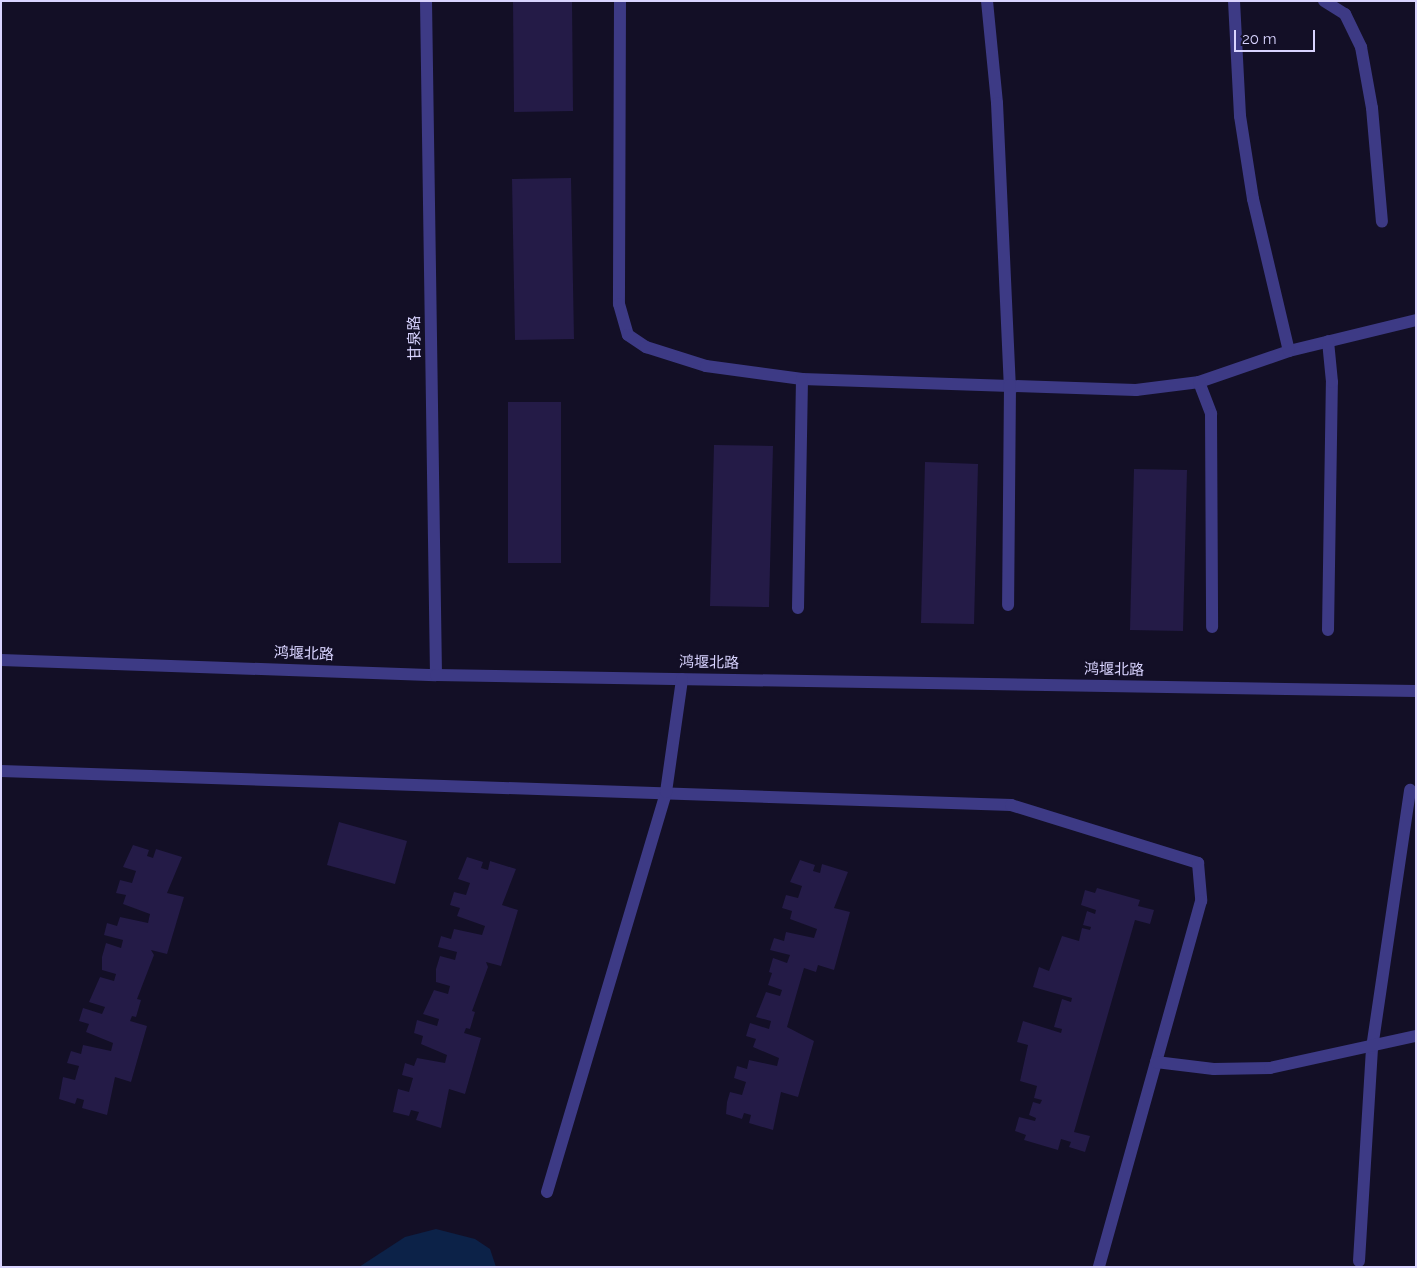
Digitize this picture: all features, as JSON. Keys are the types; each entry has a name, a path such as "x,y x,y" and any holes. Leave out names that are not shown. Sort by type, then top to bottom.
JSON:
{"street":[{"name":"甘泉路","path":"426,1 436,675"},
{"path":"620,1 619,304 628,335 646,347 706,366 802,379 1136,390 1199,382 1288,351 1416,320"},
{"path":"987,1 998,103 1010,385 1008,605"},
{"path":"1234,1 1240,116 1253,199 1288,351"},
{"path":"1324,1 1345,14 1361,47 1372,108 1382,222"},
{"path":"1328,342 1332,382 1328,630"},
{"path":"798,608 802,379"},
{"path":"1199,382 1211,414 1212,627"},
{"name":"鸿堰北路","path":"1,660 436,675 1416,691"},
{"path":"547,1192 666,792 682,679"},
{"path":"1,771 1011,805 1198,863 1201,901 1099,1267"},
{"path":"1359,1261 1372,1048 1410,790"},
{"path":"1156,1062 1214,1068 1270,1068 1372,1048 1416,1036"}],"water":[{"path":"436,1229 475,1239 490,1249 496,1267 359,1267 405,1237"}],"building":[{"path":"513,1 572,1 573,111 514,112"},
{"path":"571,178 574,339 515,340 512,179"},
{"path":"508,402 561,402 561,563 508,563"},
{"path":"714,445 773,446 769,607 710,606"},
{"path":"925,462 978,464 974,624 921,623"},
{"path":"1134,469 1187,470 1183,631 1130,630"},
{"path":"339,822 407,841 395,884 327,865"},
{"path":"133,845 149,850 147,856 153,858 156,849 182,857 167,893 184,897 167,954 151,950 154,955 137,999 141,1000 136,1017 132,1016 130,1021 147,1026 131,1082 115,1077 107,1115 82,1108 84,1100 77,1098 75,1104 59,1099 63,1077 75,1080 79,1066 67,1063 71,1051 81,1054 83,1045 111,1051 113,1043 86,1032 89,1024 79,1021 83,1008 102,1014 105,1007 89,1002 100,977 114,981 116,974 102,970 102,957 106,943 121,948 123,940 104,935 107,923 117,926 120,917 148,923 150,914 123,904 126,895 116,893 120,880 132,883 136,871 123,867"},
{"path":"467,857 483,862 481,868 488,870 490,861 516,869 502,905 518,910 501,966 486,962 488,967 472,1011 475,1012 470,1029 466,1028 464,1033 481,1038 465,1094 449,1089 441,1128 416,1120 419,1112 411,1110 409,1116 393,1112 398,1089 409,1092 413,1078 402,1075 405,1063 414,1066 417,1058 445,1063 447,1055 421,1044 423,1036 414,1033 417,1020 437,1026 439,1019 423,1014 434,990 448,994 450,986 436,982 436,969 440,956 455,960 457,952 438,947 441,936 451,939 454,929 482,935 485,926 457,916 460,908 450,905 454,892 466,895 470,883 458,879"},
{"path":"800,860 815,865 813,871 820,873 822,864 848,872 834,908 850,912 834,970 818,965 816,972 804,968 787,1027 814,1041 798,1097 781,1092 773,1130 749,1123 751,1115 744,1113 742,1119 726,1114 727,1102 730,1092 742,1095 746,1082 734,1078 737,1066 747,1069 749,1060 777,1066 779,1058 753,1047 756,1039 746,1036 750,1023 769,1029 771,1021 756,1017 766,992 780,996 782,990 768,985 772,973 769,972 773,958 787,963 790,955 770,950 774,938 784,941 786,932 814,938 817,929 790,919 792,911 782,908 786,895 798,898 802,886 790,882"},
{"path":"1097,888 1140,900 1138,906 1154,910 1150,924 1135,920 1074,1132 1090,1136 1085,1152 1069,1147 1071,1142 1061,1139 1058,1150 1024,1140 1026,1135 1015,1131 1019,1117 1035,1121 1036,1118 1029,1115 1033,1102 1040,1104 1042,1100 1034,1098 1037,1086 1020,1081 1028,1045 1017,1042 1023,1021 1061,1033 1062,1029 1054,1027 1062,999 1071,1002 1072,998 1033,987 1039,967 1049,971 1062,936 1079,941 1082,928 1090,930 1091,927 1083,925 1087,911 1095,914 1096,910 1081,905 1085,890 1095,893"}]}
